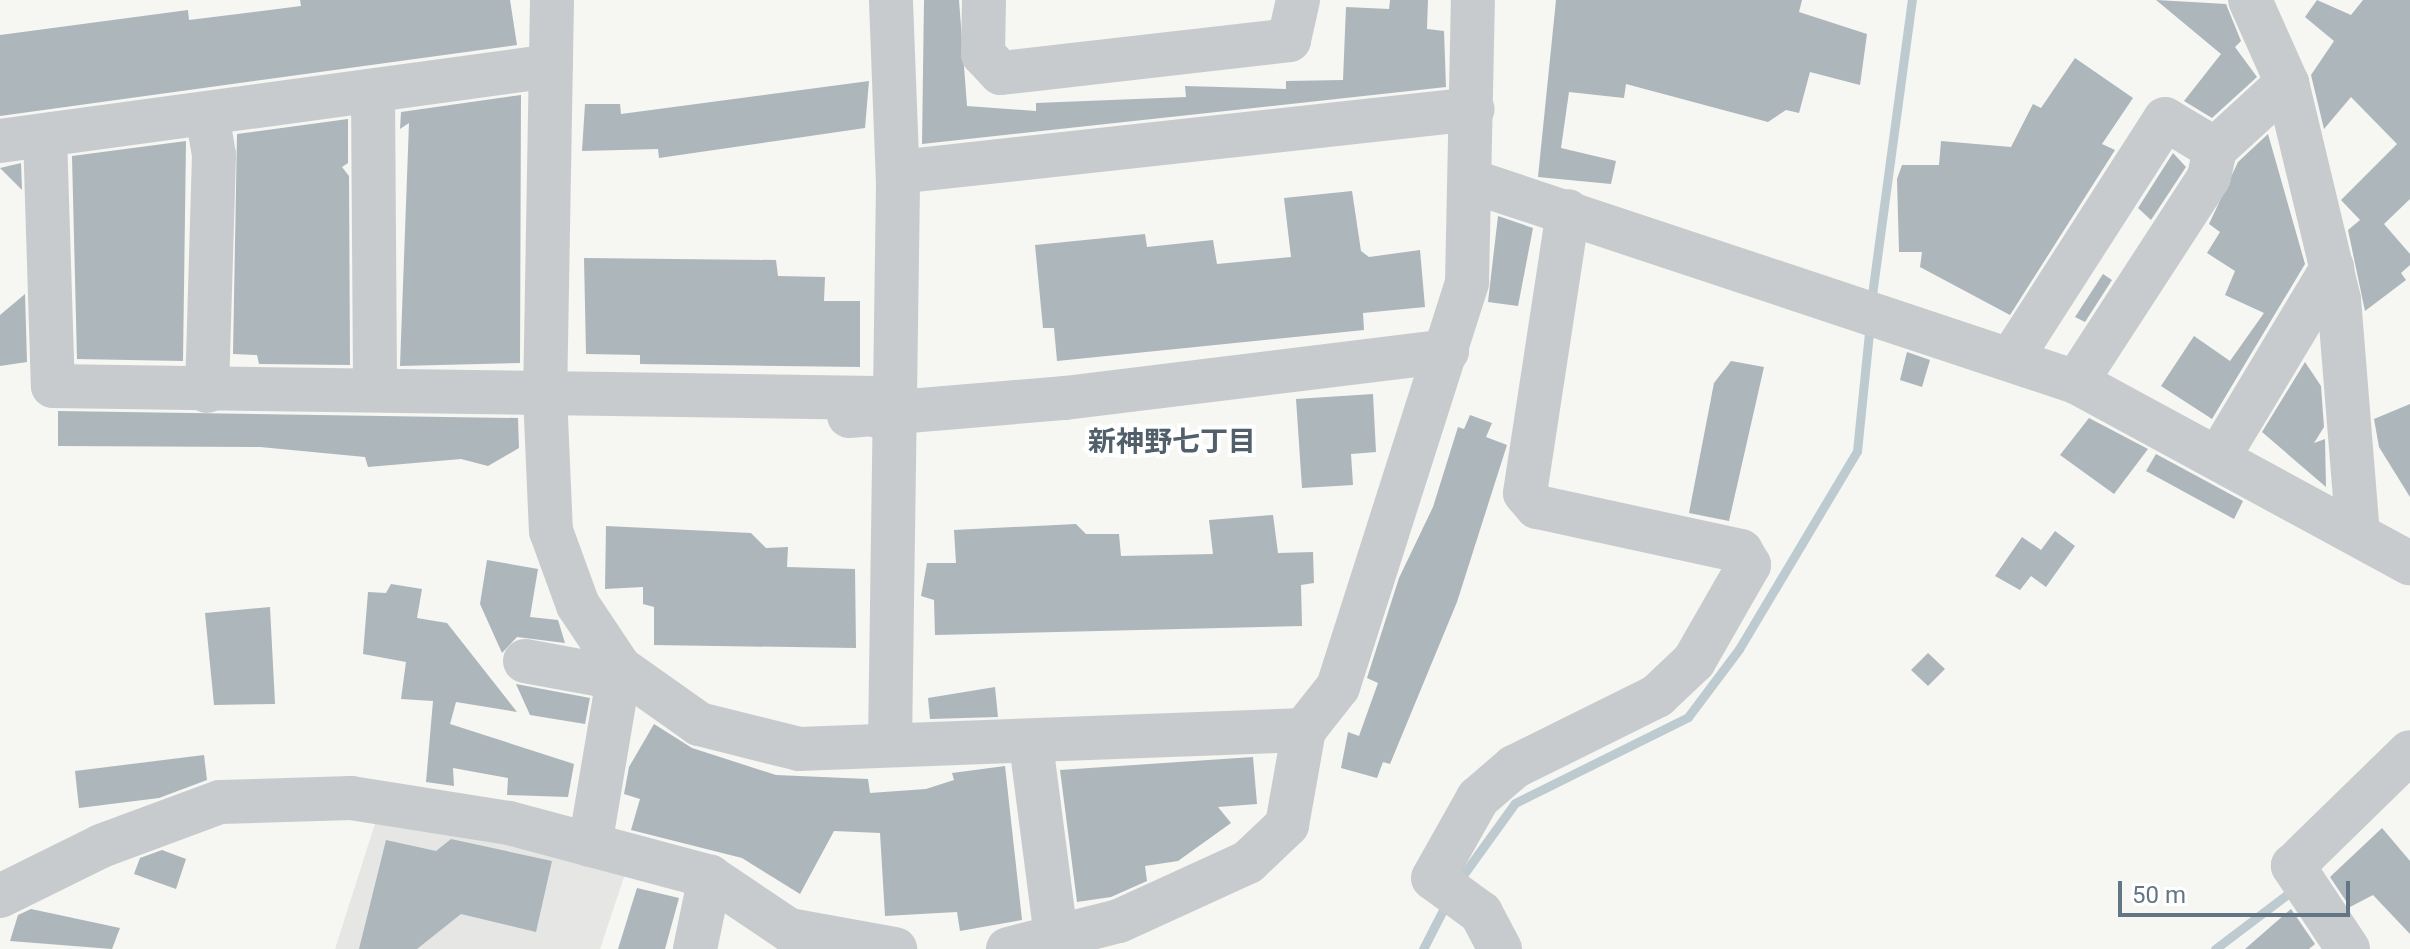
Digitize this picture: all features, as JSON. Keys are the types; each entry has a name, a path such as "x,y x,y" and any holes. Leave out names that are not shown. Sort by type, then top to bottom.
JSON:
{"street":[{"path":"552,0 545,395 551,531 578,605 619,673 590,845"},
{"path":"890,744 887,414 898,172 891,0"},
{"path":"984,0 983,54 1001,73 1289,40 1298,0"},
{"path":"1008,949 1119,921 1248,862 1287,825 1304,730 1338,687 1467,282 1474,182 1473,0"},
{"path":"2250,0 2287,83 2332,268 2358,534"},
{"path":"0,141 373,93 551,66"},
{"path":"2076,382 2209,177 2215,149 2287,83"},
{"path":"373,93 375,390"},
{"path":"898,172 1473,109"},
{"path":"207,114 214,155 207,391"},
{"path":"2011,359 2165,119 2215,149"},
{"path":"45,136 49,381 207,391 375,390 877,398 887,414"},
{"path":"1474,182 2076,382 2410,563"},
{"path":"1500,949 1481,913 1433,878 1478,798 1514,767 1657,696 1694,661 1749,565 1741,551 1537,507 1525,493 1568,211"},
{"path":"2218,458 2332,268"},
{"path":"595,408 887,414 1447,351"},
{"path":"525,661 619,673 699,724 751,741 799,749 890,744 1031,744 1304,730"},
{"path":"1031,744 1056,936"},
{"path":"2348,949 2293,866 2410,752"},
{"path":"0,896 101,846 220,802 279,796 428,806 590,845 710,877 789,930 895,949"},
{"path":"695,949 710,877"}],"shaded area":[{"path":"380,808 627,868 600,949 335,949"}],"building":[{"path":"300,0 510,0 517,45 0,116 0,35 188,10 189,20 301,6"},
{"path":"924,0 959,0 967,106 1036,111 1036,103 1186,97 1185,86 1286,89 1286,81 1343,80 1346,7 1389,9 1390,0 1428,0 1427,29 1444,31 1446,87 922,144"},
{"path":"1556,0 1802,0 1799,12 1867,34 1860,85 1810,72 1799,113 1786,110 1768,122 1626,84 1624,98 1569,92 1561,148 1616,161 1611,184 1538,177"},
{"path":"2156,0 2226,4 2241,41 2235,47 2257,77 2212,118 2184,101 2221,54"},
{"path":"2317,0 2351,15 2363,0 2410,0 2410,199 2384,224 2410,254 2410,265 2401,273 2406,280 2365,311 2348,230 2360,220 2341,200 2397,144 2351,97 2324,129 2311,75 2334,41 2305,17"},
{"path":"2075,58 2133,98 2102,144 2115,150 2010,315 1920,267 1922,252 1899,252 1897,179 1902,165 1939,165 1941,141 2011,147 2033,104 2041,108"},
{"path":"869,81 865,128 659,158 658,149 582,151 585,104 620,104 621,114"},
{"path":"521,95 520,363 400,366 409,123 400,129 401,112"},
{"path":"348,119 348,163 342,167 349,176 350,365 259,364 257,355 233,354 237,134"},
{"path":"2268,134 2305,264 2212,419 2161,386 2194,336 2230,361 2264,313 2225,295 2235,271 2207,253 2220,232 2209,224 2238,162"},
{"path":"186,141 183,361 77,359 72,156"},
{"path":"2173,153 2186,167 2151,220 2138,208"},
{"path":"21,163 22,190 0,168"},
{"path":"1352,191 1361,251 1369,257 1420,250 1425,307 1363,313 1364,330 1057,361 1054,328 1043,328 1035,245 1145,234 1147,247 1213,240 1217,264 1291,257 1284,198"},
{"path":"1498,216 1533,228 1518,306 1488,302"},
{"path":"584,258 776,260 778,276 825,277 824,301 860,301 860,367 640,364 640,355 586,354"},
{"path":"2103,274 2112,280 2085,322 2075,317"},
{"path":"25,294 27,362 0,366 0,315"},
{"path":"1907,352 1930,360 1922,387 1900,380"},
{"path":"1731,361 1764,367 1729,521 1689,513 1714,383"},
{"path":"2305,362 2321,386 2324,427 2314,443 2325,439 2326,487 2262,432"},
{"path":"1373,394 1376,452 1351,454 1353,485 1302,488 1296,399"},
{"path":"2410,404 2410,497 2379,447 2374,419"},
{"path":"58,411 518,418 519,448 488,466 461,459 368,467 365,457 260,447 58,446"},
{"path":"1470,415 1492,423 1486,437 1507,445 1457,602 1390,764 1383,762 1377,778 1341,768 1348,732 1359,736 1378,683 1367,678 1399,578 1433,507 1458,427 1464,429"},
{"path":"2089,418 2148,449 2114,494 2060,455"},
{"path":"2156,454 2243,501 2234,519 2146,471"},
{"path":"1273,515 1278,553 1313,552 1314,583 1301,585 1302,626 935,635 934,600 921,596 927,563 956,563 954,530 1076,524 1086,534 1119,534 1121,556 1213,554 1209,520"},
{"path":"606,526 751,533 766,548 788,547 787,567 855,569 856,648 654,645 654,607 643,604 643,587 605,589"},
{"path":"2055,531 2075,546 2046,587 2031,576 2020,590 1995,576 2022,537 2041,550"},
{"path":"487,560 538,569 530,617 558,620 565,643 517,637 502,653 480,604"},
{"path":"391,584 422,589 417,618 447,623 517,712 456,702 450,724 574,764 568,797 507,795 508,778 453,768 454,786 426,782 433,701 401,699 406,662 363,654 368,592 386,593"},
{"path":"270,607 275,704 214,705 205,613"},
{"path":"1928,653 1945,669 1928,686 1911,670"},
{"path":"516,684 590,698 585,724 530,715"},
{"path":"995,687 998,717 930,719 928,698"},
{"path":"654,724 692,748 776,775 868,779 870,793 926,789 954,780 952,773 1005,766 1022,920 960,931 957,912 885,916 880,833 834,831 800,894 742,858 631,830 640,799 624,794 629,767"},
{"path":"204,755 207,780 159,798 79,808 75,771"},
{"path":"1253,757 1257,804 1218,807 1231,823 1178,861 1145,866 1147,881 1111,897 1077,902 1060,770"},
{"path":"2382,828 2410,861 2410,934 2373,895 2350,907 2330,877"},
{"path":"451,839 552,861 536,932 461,914 417,949 359,949 386,840 436,851"},
{"path":"162,850 186,859 176,889 134,874 140,858"},
{"path":"637,888 679,898 665,949 618,949"},
{"path":"31,909 120,928 112,949 10,941 18,915"},
{"path":"2291,909 2315,944 2309,949 2245,949"}],"waterway":[{"path":"1871,302 1912,0"},
{"path":"1458,882 1515,803 1688,717 1739,649 1857,451 1870,324"},
{"path":"2215,949 2293,890"},
{"path":"1423,949 1447,902"}],"district":[{"name":"新神野七丁目","path":"1172,442"}]}
